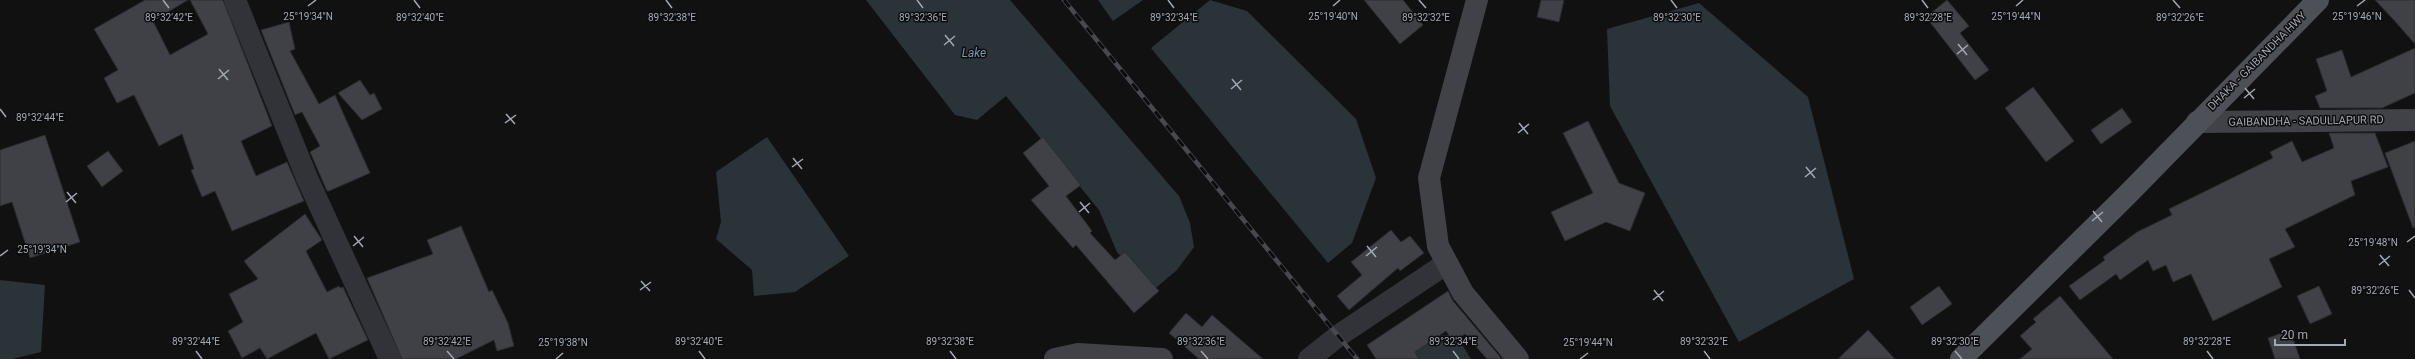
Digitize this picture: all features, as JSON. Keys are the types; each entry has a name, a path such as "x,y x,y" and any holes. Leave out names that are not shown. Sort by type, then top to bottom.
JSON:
{"main road":[{"path":"1477,0 1429,178 1438,246 1463,293 1518,359"},
{"name":"DHAKA - GAIBANDHA HWY","path":"1961,359 2127,195 2318,0"},
{"name":"GAIBANDHA - SADULLAPUR RD","path":"2197,122 2415,120"},
{"path":"1055,359 1078,354 1162,359"}],"street":[{"path":"235,0 307,178 390,359"},
{"path":"1309,359 1338,336 1447,263"}],"water":[{"name":"Lake","path":"866,0 1010,0 1179,196 1190,223 1194,247 1177,270 1151,292 1117,252 1099,210 1006,96 977,120 955,115"},
{"path":"1098,0 1143,0 1113,21"},
{"path":"1210,0 1247,11 1356,119 1376,178 1352,243 1328,263 1151,48"},
{"path":"1699,3 1808,97 1854,279 1739,342 1610,106 1607,29"},
{"path":"767,137 849,256 795,292 754,296 752,270 716,239 721,222 716,172"},
{"path":"0,280 45,285 41,352 12,359 0,359"},
{"path":"1456,335 1471,359 1415,359 1409,351 1430,336"}],"building":[{"path":"145,0 188,0 153,21 170,55 208,34 190,0 223,0 272,126 241,141 256,176 287,162 304,201 232,231 215,191 202,197 191,170 194,169 182,134 159,146 134,95 117,103 104,78 118,70 94,29"},
{"path":"1364,0 1403,0 1423,25 1400,44"},
{"path":"1541,0 1564,0 1559,22 1537,17"},
{"path":"1947,0 1969,26 1960,33 1989,70 1975,80 1926,17"},
{"path":"2375,0 2415,0 2415,44 2392,18"},
{"path":"289,22 295,49 290,51 319,104 335,95 370,173 329,191 327,191 310,152 320,146 302,112 295,115 261,30"},
{"path":"2415,48 2415,93 2382,108 2320,108 2315,96 2327,91 2316,59 2342,50 2351,77"},
{"path":"360,80 370,95 374,93 382,109 362,120 338,93"},
{"path":"2033,87 2074,141 2046,162 2005,108"},
{"path":"2122,108 2132,122 2101,144 2091,130"},
{"path":"1588,121 1619,183 1645,193 1630,231 1606,222 1565,241 1551,212 1593,193 1563,133"},
{"path":"2329,133 2375,133 2388,167 2351,181 2355,195 2285,229 2295,247 2269,259 2282,287 2213,321 2191,274 2173,282 2166,265 2153,271 2148,260 2120,280 2116,274 2080,300 2069,286 2105,260 2103,257 2137,232 2172,215 2169,209 2273,158 2270,152 2292,141 2302,162 2334,148"},
{"path":"45,135 80,242 30,258 12,202 0,206 0,150"},
{"path":"1043,137 1081,185 1066,196 1092,231 1090,233 1115,260 1125,252 1159,291 1134,313 1076,245 1073,248 1031,200 1049,186 1023,153"},
{"path":"2415,141 2415,227 2413,228 2385,153"},
{"path":"108,151 123,171 102,187 87,166"},
{"path":"305,214 322,240 306,251 327,292 339,286 340,288 343,287 368,340 329,359 316,333 267,359 260,348 242,358 228,331 243,322 229,294 258,279 244,261"},
{"path":"461,226 489,292 492,290 508,323 514,346 497,351 494,340 456,359 402,359 367,278 433,254 427,240"},
{"path":"1391,230 1401,242 1410,236 1424,253 1400,271 1398,268 1349,310 1337,296 1362,275 1351,262"},
{"path":"1939,286 1952,304 1922,325 1910,307"},
{"path":"2319,286 2332,314 2310,324 2297,296"},
{"path":"1448,291 1453,301 1502,359 1487,359 1465,334 1453,341 1446,331 1415,352 1419,359 1376,359 1367,345"},
{"path":"2060,296 2113,359 2020,359 2032,349 2020,336 2036,322 2033,319"},
{"path":"1186,313 1202,327 1212,315 1263,359 1199,359 1169,333"},
{"path":"1868,330 1895,359 1838,359"},
{"path":"2290,330 2300,359 2275,359 2268,338"}],"railway":[{"path":"1064,0 1357,359"}]}
